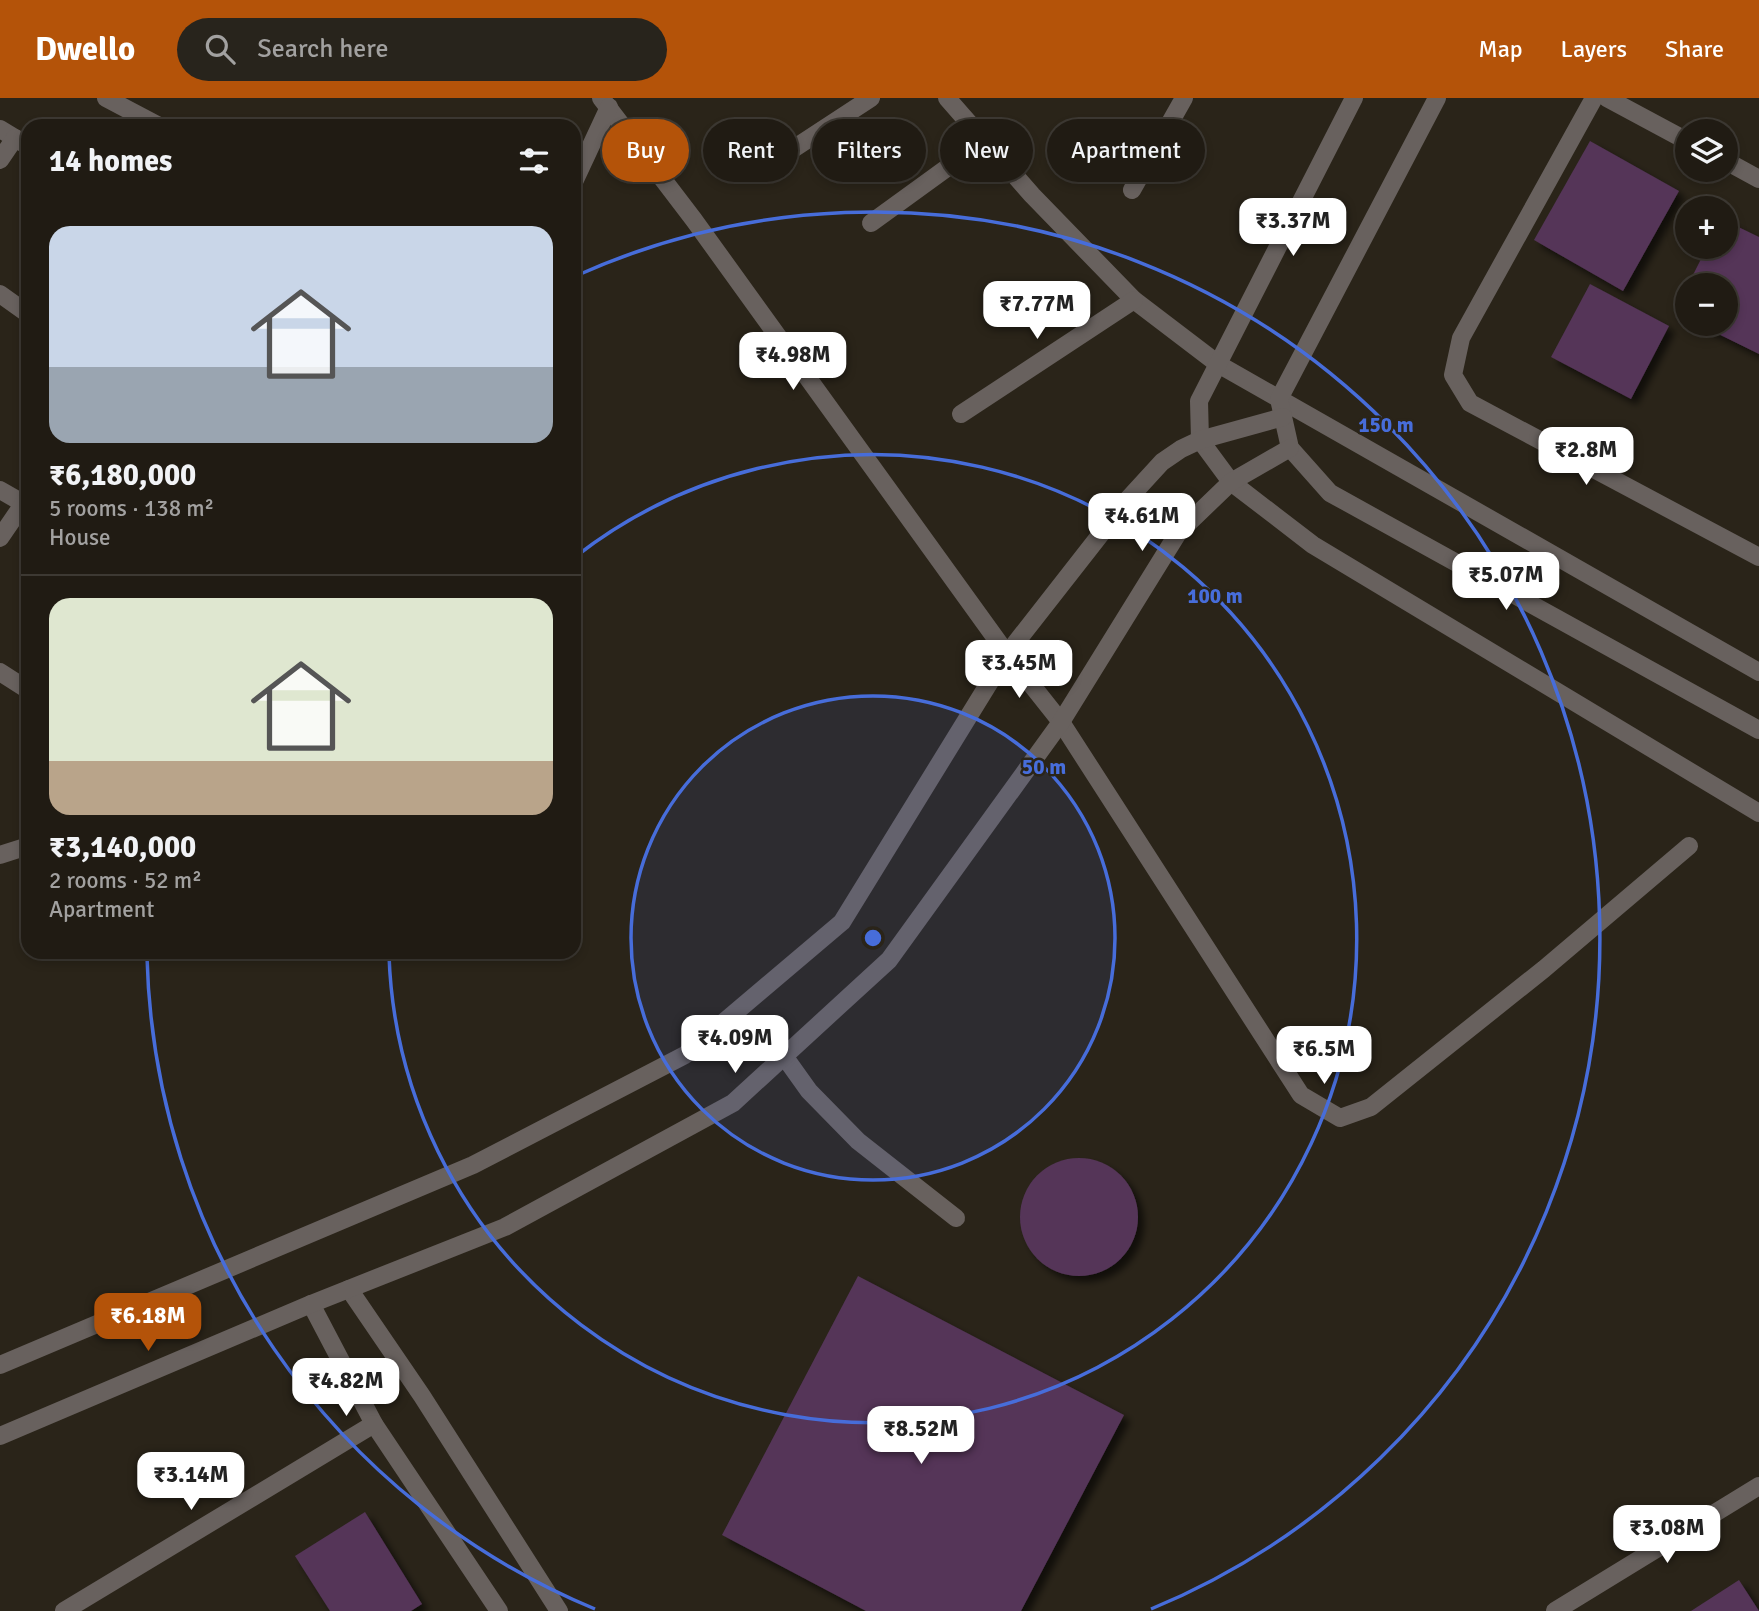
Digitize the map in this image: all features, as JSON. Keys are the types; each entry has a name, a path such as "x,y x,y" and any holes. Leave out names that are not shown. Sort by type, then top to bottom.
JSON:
{"street":[{"path":"106,98 146,119"},
{"path":"798,146 871,98"},
{"path":"947,98 965,119"},
{"path":"1132,190 1184,98"},
{"path":"1354,98 1199,401 1199,440 1231,482 1313,545 1759,813"},
{"path":"1437,98 1279,399 1290,448 1330,493 1759,730"},
{"path":"1594,98 1461,338 1452,375 1470,402 1759,556"},
{"path":"1606,98 1675,135"},
{"path":"581,164 605,103"},
{"path":"605,103 694,220 1007,654 1061,722 1301,1095 1340,1118 1371,1107 1544,969 1689,846"},
{"path":"0,160 14,138"},
{"path":"1738,168 1759,179"},
{"path":"871,223 940,173"},
{"path":"1020,182 1134,300 1217,364 1759,672"},
{"path":"0,294 21,309"},
{"path":"961,414 1134,300"},
{"path":"0,1365 473,1166 685,1055 842,922 1007,654 1129,498 1162,462 1199,440 1283,417"},
{"path":"0,1436 311,1304 505,1227 733,1103 889,960 1061,722 1178,533 1231,482 1290,448"},
{"path":"0,490 21,500"},
{"path":"0,538 21,509"},
{"path":"0,672 21,686"},
{"path":"0,855 21,848"},
{"path":"784,1056 809,1091 858,1141 956,1219"},
{"path":"349,1289 422,1396 559,1611"},
{"path":"311,1304 374,1424 499,1611"},
{"path":"64,1611 374,1424"},
{"path":"1555,1611 1759,1486"}],"building":[{"path":"1590,141 1679,191 1623,291 1534,240"},
{"path":"1738,227 1759,237 1759,354 1722,336 1738,336 1738,273 1694,273 1701,259 1738,259"},
{"path":"1590,284 1669,326 1631,399 1551,357"},
{"path":"1079,1158 1101,1163 1121,1175 1133,1195 1138,1217 1133,1239 1121,1259 1101,1271 1079,1276 1057,1271 1037,1259 1025,1239 1020,1217 1025,1195 1037,1175 1057,1163"},
{"path":"858,1276 1124,1415 1021,1611 866,1611 722,1535"},
{"path":"365,1512 422,1604 411,1611 330,1611 295,1556"},
{"path":"1739,1580 1759,1611 1691,1611"}]}
